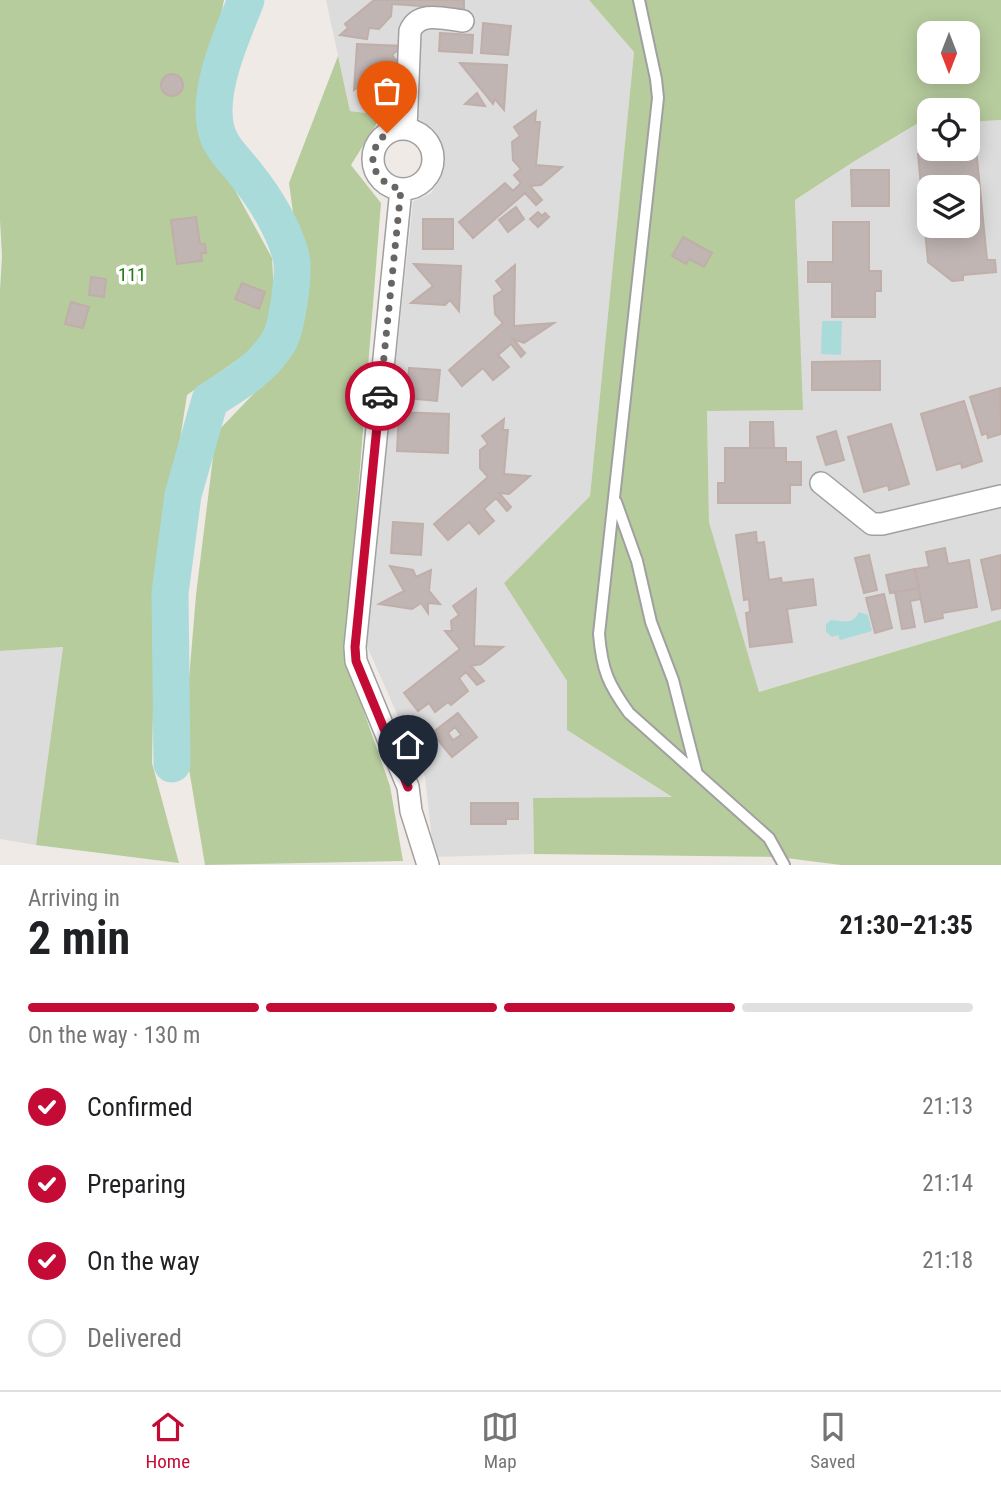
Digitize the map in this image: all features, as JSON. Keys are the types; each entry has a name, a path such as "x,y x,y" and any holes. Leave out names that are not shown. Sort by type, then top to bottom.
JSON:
{"street":[{"path":"406,129 411,31 414,22 423,17 463,21"},
{"path":"406,129 424,138 432,156 432,166 420,183 401,189 384,182 377,175 373,157 375,147 387,133 406,129"},
{"path":"401,189 355,647 356,661 408,787 411,811 428,865"},
{"path":"821,483 872,524 882,524 1001,496"}],"lane":[{"path":"639,0 658,98 599,634 602,663 614,693 629,713 769,838 784,865"},
{"path":"614,498 637,561 651,622 673,680 697,774"}],"shaded area":[{"path":"326,0 589,0 634,52 590,496 504,583 567,681 567,730 673,798 533,798 534,854 434,857 425,777 366,644 413,201 430,194 439,181 442,152 433,129 419,119 350,111"},
{"path":"1001,120 1001,620 758,692 709,522 707,411 802,410 795,200 917,125 917,161 980,161 980,121"},
{"path":"63,647 36,845 0,839 0,651"}],"green space":[{"name":"111","path":"0,0 224,0 199,124 272,258 275,312 253,349 187,395 155,597 152,763 179,863 36,845 63,647 0,651"},
{"path":"589,0 1001,0 1001,120 980,121 980,98 917,98 917,124 795,200 803,410 707,411 709,522 759,692 1001,620 1001,865 841,865 778,857 534,854 533,798 672,797 567,730 567,681 504,583 590,496 634,52"},
{"path":"338,56 350,111 382,115 351,165 381,203 345,658 390,786 403,861 205,865 184,739 196,595 216,433 260,387 306,310 289,183"}],"water":[{"path":"822,321 842,321 841,355 821,354"},
{"path":"859,612 868,615 872,631 840,640 838,635 832,637 826,632 826,624 831,620 851,621"}],"building":[{"path":"374,0 464,0 464,9 392,4 391,16 379,29 369,28 367,39 340,35 348,28 345,24"},
{"path":"483,23 511,26 508,55 481,53"},
{"path":"440,33 473,35 472,53 439,51"},
{"path":"357,44 403,46 392,55 396,60 394,93 378,72 354,90"},
{"path":"460,63 507,65 504,110 495,99 493,104"},
{"path":"172,74 180,77 183,85 180,93 172,96 164,93 161,85 164,77"},
{"path":"477,93 485,106 465,104"},
{"path":"536,111 535,122 540,122 536,165 562,167 541,185 530,186 542,200 536,205 525,193 473,238 459,222 505,183 513,191 521,183 514,175 521,169 513,160 512,142 520,136 514,127"},
{"path":"919,161 977,161 979,175 920,175"},
{"path":"851,170 889,170 889,206 852,206"},
{"path":"980,189 987,260 995,260 996,272 963,275 963,280 952,281 928,262 926,238 980,238"},
{"path":"516,207 524,219 508,232 499,220"},
{"path":"538,212 549,217 538,227 530,219"},
{"path":"196,217 200,244 205,244 206,253 201,253 202,261 177,264 171,220"},
{"path":"423,219 453,219 453,249 423,249"},
{"path":"833,222 869,222 869,271 881,271 881,291 875,291 875,317 832,317 832,282 808,282 808,262 833,262"},
{"path":"683,237 712,253 704,267 689,259 686,264 672,256"},
{"path":"414,264 461,266 459,311 450,300 445,305 411,303 433,286"},
{"path":"515,265 514,326 554,323 524,343 513,339 525,353 521,357 511,344 498,355 509,367 493,380 483,368 462,386 449,370 503,323 495,314 494,296 503,290 496,281"},
{"path":"91,277 106,279 104,297 89,295"},
{"path":"242,283 265,292 259,309 235,299"},
{"path":"71,302 89,307 83,328 65,324"},
{"path":"880,361 880,390 812,390 812,362"},
{"path":"409,368 440,370 437,401 407,398"},
{"path":"1000,388 1001,434 988,438 987,433 982,435 970,397"},
{"path":"964,401 982,461 962,468 961,463 937,470 921,414"},
{"path":"399,412 449,414 448,453 397,451"},
{"path":"504,419 503,430 508,430 504,474 530,476 509,494 499,493 511,507 507,511 496,498 484,509 494,521 479,534 469,522 448,540 434,524 488,477 480,468 480,450 488,444 482,436"},
{"path":"750,422 773,422 774,448 750,448"},
{"path":"891,424 909,484 889,490 888,485 864,492 848,437"},
{"path":"836,431 844,460 826,465 817,437"},
{"path":"725,448 786,448 786,462 801,462 801,485 790,485 790,503 718,503 718,483 725,483"},
{"path":"393,522 423,524 421,555 391,553"},
{"path":"756,532 757,543 764,542 769,580 781,578 782,583 813,579 816,605 787,609 792,642 750,647 746,613 750,612 749,599 744,600 736,535"},
{"path":"945,548 948,564 969,560 977,607 942,613 943,618 925,622 915,569 929,567 926,552"},
{"path":"869,555 877,590 864,593 855,558"},
{"path":"1001,555 1001,608 992,610 981,560"},
{"path":"390,566 413,570 416,577 431,570 429,591 440,604 428,603 428,613 421,603 412,609 379,604 404,591"},
{"path":"915,569 919,588 890,593 886,575"},
{"path":"919,588 921,599 910,601 915,627 902,629 895,592"},
{"path":"476,589 474,646 503,647 481,664 471,666 484,681 477,685 466,672 459,678 468,691 451,705 448,702 435,712 429,703 418,711 404,693 460,649 445,631 452,631 451,621 459,615 453,606"},
{"path":"884,594 892,628 875,633 866,598"},
{"path":"458,713 477,737 452,757 432,733","holes":["455,727 461,735 453,740 448,733"]},
{"path":"471,803 518,803 518,819 506,819 506,824 471,824"}],"waterway":[{"path":"172,764 170,593 183,495 210,400 248,375 273,351 282,334 291,286 291,257 274,215 223,146 215,124 218,77 246,0"}],"way so far":[{"path":"380,396 401,189 384,182 377,175 374,166 375,147 387,133"}],"route":[{"path":"380,396 355,647 356,661 408,787"}]}
